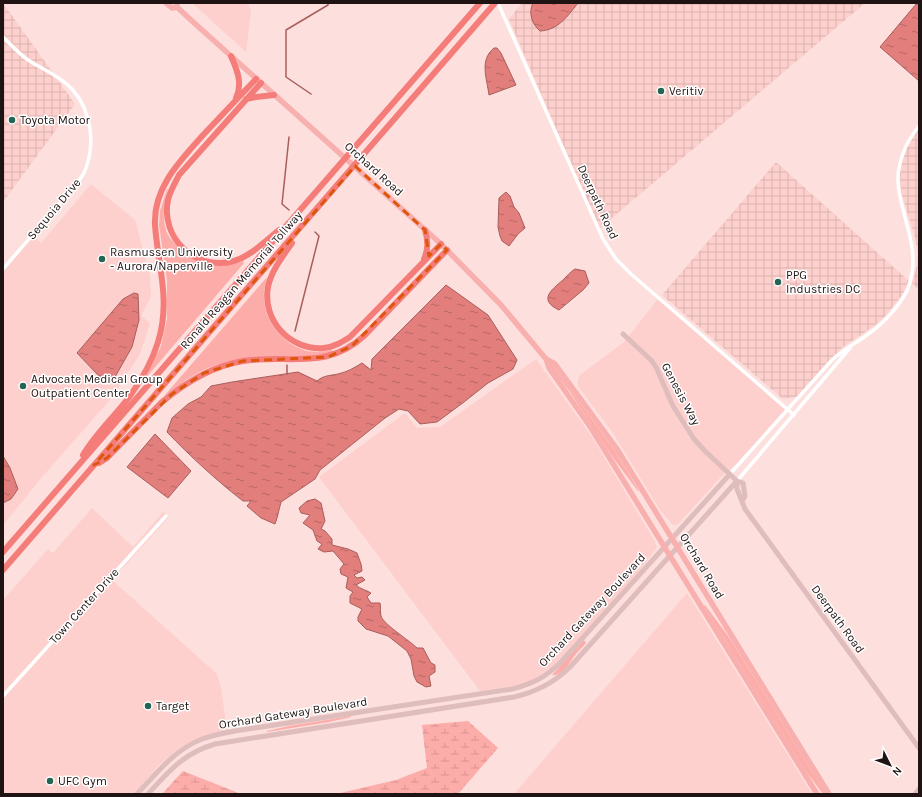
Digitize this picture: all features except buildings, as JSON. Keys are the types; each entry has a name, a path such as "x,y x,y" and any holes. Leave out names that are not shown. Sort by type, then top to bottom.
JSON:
{"highway":[{"name":"Ronald Reagan Memorial Tollway","path":"3,552 480,3"},
{"name":"Ronald Reagan Memorial Tollway","path":"3,570 497,3"},
{"path":"231,56 240,84 238,94 234,101"},
{"path":"258,81 246,99 179,175 170,192 168,201 168,216 171,230 177,241 188,253 209,262 224,263 243,258 291,220"},
{"path":"75,469 90,444 130,396 150,363 158,341 164,311 164,290 155,224 157,204 163,188 177,165 234,101 258,81"},
{"path":"246,99 274,95"},
{"path":"305,224 272,276 267,294 268,309 274,323 283,334 301,344 315,348 323,348 340,343 350,338 441,244"},
{"path":"423,263 428,249 425,230"},
{"path":"94,465 107,458 172,394 204,373 243,361 310,359 328,357 344,351 365,335 447,250"}],"main road":[{"name":"Orchard Road","path":"166,3 172,8 177,5 258,81 441,244 501,305 546,359 555,364 617,449 829,794"},
{"name":"Orchard Road","path":"546,359 549,368 591,428 817,794"}],"street":[{"name":"Deerpath Road","path":"497,3 602,239 616,259 631,274 794,415"},
{"name":"Sequoia Drive","path":"3,37 11,46 27,59 61,80 72,89 84,110 90,128 91,140 90,154 83,174 73,188 3,269"},
{"name":"Orchard Gateway Boulevard","path":"137,794 165,763 177,753 197,741 212,736 512,689 534,683 548,674 561,662 832,360 841,352 872,332 884,321 900,302 908,290 916,263 914,241 899,191 898,174 901,158 907,144 919,126"},
{"name":"Genesis Way","path":"623,334 651,360 656,367 673,406 694,439 737,481"},
{"name":"Orchard Gateway Boulevard","path":"148,794 179,762 199,749 215,744 514,697 537,690 554,681 570,668 671,556 853,345"},
{"name":"Deerpath Road","path":"737,481 737,488 745,509 919,748"},
{"name":"Town Center Drive","path":"3,696 166,516"},
{"path":"915,794 919,789"}],"highlighted area":[{"path":"355,166 425,230 429,256 441,244 447,250 352,346 328,357 243,361 204,373 172,394 107,458 94,465"}],"shaded area":[{"path":"3,3 75,104 3,202"},
{"path":"192,3 248,3 251,11 246,52"},
{"path":"522,3 865,3 599,229 509,19"},
{"path":"919,129 919,290 912,283 917,266 918,253 915,237 901,192 900,174 902,160 908,145"},
{"path":"776,162 909,281 902,295 887,314 874,326 843,347 827,363 799,396 783,399 662,295"},
{"path":"91,184 135,220 150,276 151,296 141,316 150,323 140,354 114,395 43,476 3,525 3,271 34,236 41,243"},
{"path":"658,299 786,410 677,525 672,524 660,510 613,433 578,386 580,375 624,342"},
{"path":"536,359 592,437 657,547 638,573 555,665 529,682 480,691 319,477 405,413 417,428 440,427"},
{"path":"92,508 133,547 163,512 169,517 112,580 217,674 221,688 226,723 229,730 208,734 184,745 159,765 134,794 3,794 3,600 48,549 53,553"},
{"path":"687,593 812,794 514,794"}],"green space":[{"path":"167,189 164,224 168,235 178,247 192,258 208,264 217,266 234,264 243,261 244,263 145,379 161,346 167,319 167,280 159,225 160,211"},
{"path":"267,277 264,293 265,306 271,322 280,335 301,349 316,352 332,350 332,352 322,355 300,357 257,357 239,359 215,365 186,380 164,396"},
{"path":"551,363 615,451 639,491 614,459 570,392 549,365"},
{"path":"705,605 731,640 826,794 823,794 805,770 704,606"},
{"path":"584,640 586,643 566,668 556,675 552,675"},
{"path":"351,716 329,722 267,732 289,726"},
{"path":"468,721 498,748 458,794 336,794 396,780 427,768 422,725"},
{"path":"183,771 241,794 162,794"}],"water":[{"path":"533,3 578,3 562,22 552,28 540,31 535,25 531,14"},
{"path":"917,3 919,3 919,81 880,47"},
{"path":"494,48 497,48 501,53 516,85 489,95 485,64 489,53"},
{"path":"506,192 510,196 514,207 519,213 525,228 518,234 509,246 502,241 498,227 499,198"},
{"path":"575,269 585,271 589,283 559,310 549,302 549,295 554,288"},
{"path":"446,285 488,315 517,360 513,369 488,383 437,422 420,424 408,411 399,409 385,418 320,470 315,479 281,502 275,524 261,518 247,506 251,501 243,501 233,493 204,468 167,432 172,418 188,404 201,397 211,386 298,372 317,381 324,377 347,371 362,363 371,370 372,359"},
{"path":"134,293 138,294 139,320 132,347 115,377 112,381 108,382 99,376 77,353 123,299"},
{"path":"155,434 191,471 168,498 127,467"},
{"path":"3,456 10,468 18,489 11,499 3,503"},
{"path":"315,499 321,503 325,521 321,529 325,531 332,539 332,545 357,553 362,571 354,575 357,578 362,577 365,580 356,585 359,588 371,593 367,597 371,603 380,603 381,616 386,623 417,648 423,648 431,663 435,665 435,672 429,676 431,686 426,687 417,682 414,676 411,659 407,651 388,636 366,629 358,621 358,617 362,609 350,603 350,596 353,592 346,588 348,577 341,574 340,569 344,564 333,551 324,552 318,549 322,544 317,541 313,530 303,523 310,515 301,513 299,508 307,501"}],"waterway":[{"path":"311,94 286,77 286,30 328,5 328,3"},
{"path":"289,137 282,204 289,210"},
{"path":"295,331 319,236 315,232"},
{"path":"287,365 287,374"}],"place":[{"name":"Veritiv","path":"661,91"},
{"name":"Toyota Motor","path":"12,120"},
{"name":"Rasmussen University - Aurora/Naperville","path":"102,259"},
{"name":"PPG Industries DC","path":"778,282"},
{"name":"Advocate Medical Group Outpatient Center","path":"23,386"},
{"name":"Target","path":"148,706"},
{"name":"UFC Gym","path":"50,781"}]}
